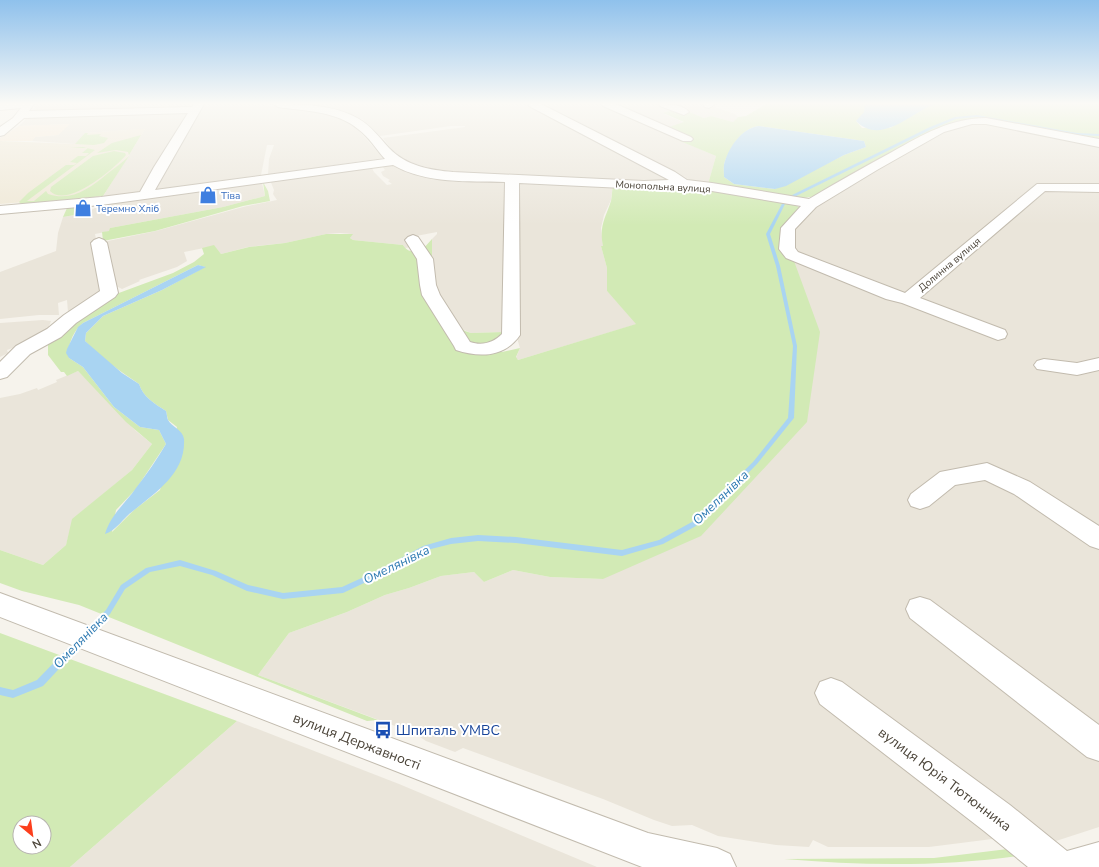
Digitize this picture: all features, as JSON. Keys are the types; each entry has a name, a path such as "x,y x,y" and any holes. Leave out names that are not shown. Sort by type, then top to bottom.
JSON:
{"street":[{"path":"145,195 160,167 175,144"},
{"name":"Монопольна вулиця","path":"380,144 395,161 424,172 445,176 644,185 683,184 811,204"},
{"path":"613,144 670,174 683,184"},
{"path":"811,204 914,144"},
{"path":"0,210 86,203 395,161"},
{"path":"413,240 425,259 428,285 431,295 464,346 470,349 487,349 506,342 511,335 512,179"},
{"name":"Долинна вулиця","path":"811,204 788,228 786,249 792,255 892,295 908,299 1042,187 1099,188"},
{"path":"0,373 23,350 54,332 70,319 109,293 98,242"},
{"path":"908,299 998,334"},
{"path":"1044,365 1077,369 1099,364"},
{"path":"920,500 948,478 987,471 1022,488 1099,539"},
{"name":"вулиця Державності","path":"0,605 648,851 717,867"},
{"path":"920,609 1099,745"},
{"name":"вулиця Юрія Тютюнника","path":"831,693 996,818 1082,865"}],"shaded area":[{"path":"0,144 135,144 103,196 0,204"},
{"path":"135,144 169,144 156,163 155,165 157,166 143,191 102,198"},
{"path":"180,144 371,144 383,158 268,175 269,159 274,145 267,145 261,175 154,190 157,178 163,177"},
{"path":"388,144 604,144 670,181 651,182 447,173 406,161"},
{"path":"621,144 689,144 716,156 708,184 680,176"},
{"path":"922,144 1099,145 1099,827 1056,841 1032,834 929,847 828,847 813,840 809,847 776,845 718,836 692,825 672,826 654,820 603,799 463,748 455,752 426,741 414,733 258,675 289,633 347,612 385,595 441,576 474,572 484,582 513,570 550,577 603,579 794,261 795,229 817,205"},
{"path":"392,164 506,183 504,332 471,333 457,327 432,286 431,242 437,232 416,236 411,247 405,248 403,245 353,240 350,238 352,234 340,233 326,234 285,243 248,247 221,254 214,246 184,252 187,261 177,267 139,280 140,281 122,289 116,286 103,242 156,231 243,207 277,200 273,194 274,190 270,180 371,166 374,172 387,185 392,184 388,181 390,180 383,176 381,172 385,170 382,166"},
{"path":"262,183 265,196 223,207 110,228 110,231 95,234 106,291 68,312 67,300 58,303 59,315 39,315 0,319 0,272 56,251 58,233 63,217 92,212 91,210 95,208 108,205 108,202"},
{"path":"523,183 613,185 611,200 604,215 601,228 603,246 601,246 607,268 607,291 637,324 518,360 516,358 520,348 517,338 518,185"},
{"path":"43,320 51,321 45,336 7,350 8,353 0,357 0,323"},
{"path":"78,371 136,431 152,444 132,470 73,519 66,545 43,565 0,550 0,398 20,394 37,388 38,390 57,382 56,380"},
{"path":"237,721 399,784 597,867 70,867"}],"green space":[{"path":"110,144 135,144 129,155 128,152 116,150 97,153"},
{"path":"688,144 734,144 724,163 724,177 734,184 775,189 844,155 866,147 865,144 906,144 816,196 798,199 708,184 716,156"},
{"path":"88,148 95,150 27,201 34,201 46,191 48,194 65,196 73,195 87,189 129,156 103,196 21,204 19,202 28,193 66,165 74,165 77,163 70,162 78,156 86,156 89,153 82,153"},
{"path":"114,151 125,153 126,155 112,169 90,185 68,195 58,195 50,191 51,187 93,156"},
{"path":"263,182 268,191 270,201 243,206 155,231 103,241 102,232 109,231 110,228 223,207 265,196"},
{"path":"613,185 712,190 793,203 800,208 781,227 779,249 785,256 794,261 820,332 807,422 701,536 603,579 550,577 513,570 484,582 474,572 441,576 385,595 347,612 289,633 258,675 378,720 367,721 79,605 22,591 0,583 0,550 43,565 66,545 72,519 132,470 152,444 126,422 78,371 67,376 64,372 61,372 48,355 48,344 108,297 173,273 194,262 204,254 202,248 214,245 221,254 249,247 285,243 326,234 353,234 350,238 353,240 403,245 412,252 416,252 458,345 502,352 520,348 516,357 518,360 636,324 607,291 607,268 601,246 603,246 602,228 611,201","holes":["198,265 205,267 162,290 103,316 86,333 85,341 104,359 139,384 143,393 166,411 168,420 177,427 160,490 134,510 112,532 116,510 136,489 166,444 159,430 140,427 114,407 83,367 69,358 70,344 76,330 83,323"]},
{"path":"83,207 79,209 83,210 88,208 92,212 63,217 67,208"},
{"path":"432,239 432,286 452,321 465,331 471,333 504,332 497,341 487,347 476,348 465,344 436,301 430,285 426,258 423,249"},
{"path":"0,633 237,721 70,867 0,867"},
{"path":"1024,847 1031,854 938,863 877,864 784,859 934,858"}],"water":[{"path":"733,144 865,144 866,147 844,155 786,186 775,189 734,184 724,177 724,165"},
{"path":"198,265 206,267 162,290 103,316 86,333 85,341 122,373 139,384 146,396 166,411 168,420 182,433 184,439 180,462 168,481 116,527 105,534 115,515 132,494 166,444 159,430 140,427 114,407 83,367 69,358 66,353 67,349 78,327 83,323"}],"waterway":[{"name":"Омелянівка","path":"89,632 108,612 123,587 148,570 180,563 214,573 247,588 283,596 343,590 381,572 425,548 451,541 478,538 516,540 622,553 661,542 694,524 755,463 791,418 795,346 778,266 768,234 785,201 898,144"},
{"name":"Омелянівка","path":"0,691 13,694 40,683 80,641"}],"place":[{"name":"Тіва","path":"208,195"},
{"name":"Теремно Хліб","path":"83,208"},
{"name":"Шпиталь УМВС","path":"383,730"}]}
